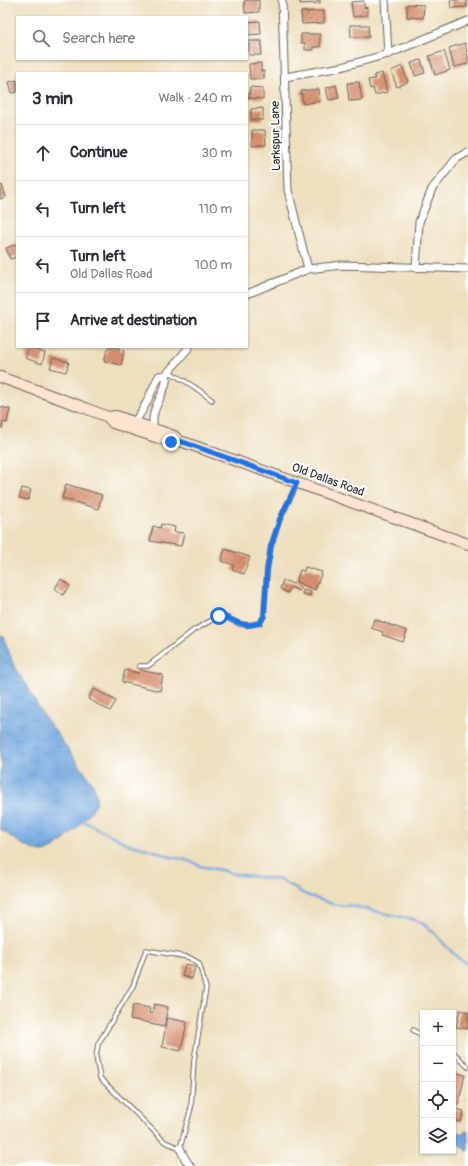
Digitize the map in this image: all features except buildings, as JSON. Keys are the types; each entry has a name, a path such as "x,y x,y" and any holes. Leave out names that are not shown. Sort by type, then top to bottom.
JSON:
{"main road":[{"name":"Old Dallas Road","path":"0,377 80,406 108,417 113,422 149,435 171,442 179,441"},
{"name":"Old Dallas Road","path":"108,417 116,416 154,428 174,436 179,441 468,544"}],"street":[{"name":"Larkspur Lane","path":"282,0 288,190 308,269"},
{"path":"385,0 388,54"},
{"path":"285,78 341,67 388,54 468,21"},
{"path":"416,268 419,222 432,189 456,159 468,152"},
{"path":"248,294 308,269 342,265 468,269"},
{"path":"134,422 143,411 159,376 167,373 188,348"},
{"path":"154,428 152,421 154,410 167,380 167,373"},
{"path":"180,1148 190,1166"}],"lane":[{"path":"167,373 193,386 212,400"},
{"path":"140,666 148,666 194,630 219,616 225,617 240,624 248,625 260,623 264,616 267,570 271,546 280,519 297,483"},
{"path":"146,950 188,957 199,963 206,988 194,1060 191,1108 180,1148 165,1142 100,1078 96,1057 98,1044 133,986 146,950"},
{"path":"413,1030 420,1034"},
{"path":"456,1055 468,1067"}],"water":[{"path":"0,634 3,636 15,669 26,684 39,709 93,784 96,793 96,802 93,808 73,832 57,846 43,852 27,847 0,829 0,771 2,765 0,759"},
{"path":"468,1130 468,1152 456,1142 456,1132 462,1134"}],"waterway":[{"path":"81,820 128,844 191,861 200,866 225,871 228,873 281,880 304,894 332,904 344,906 348,905 415,920 432,930 458,958 468,965"}],"route":[{"path":"171,442 179,441 186,443 297,483 280,519 271,546 267,570 264,616 260,623 248,625 240,624 225,617 219,616"}]}
